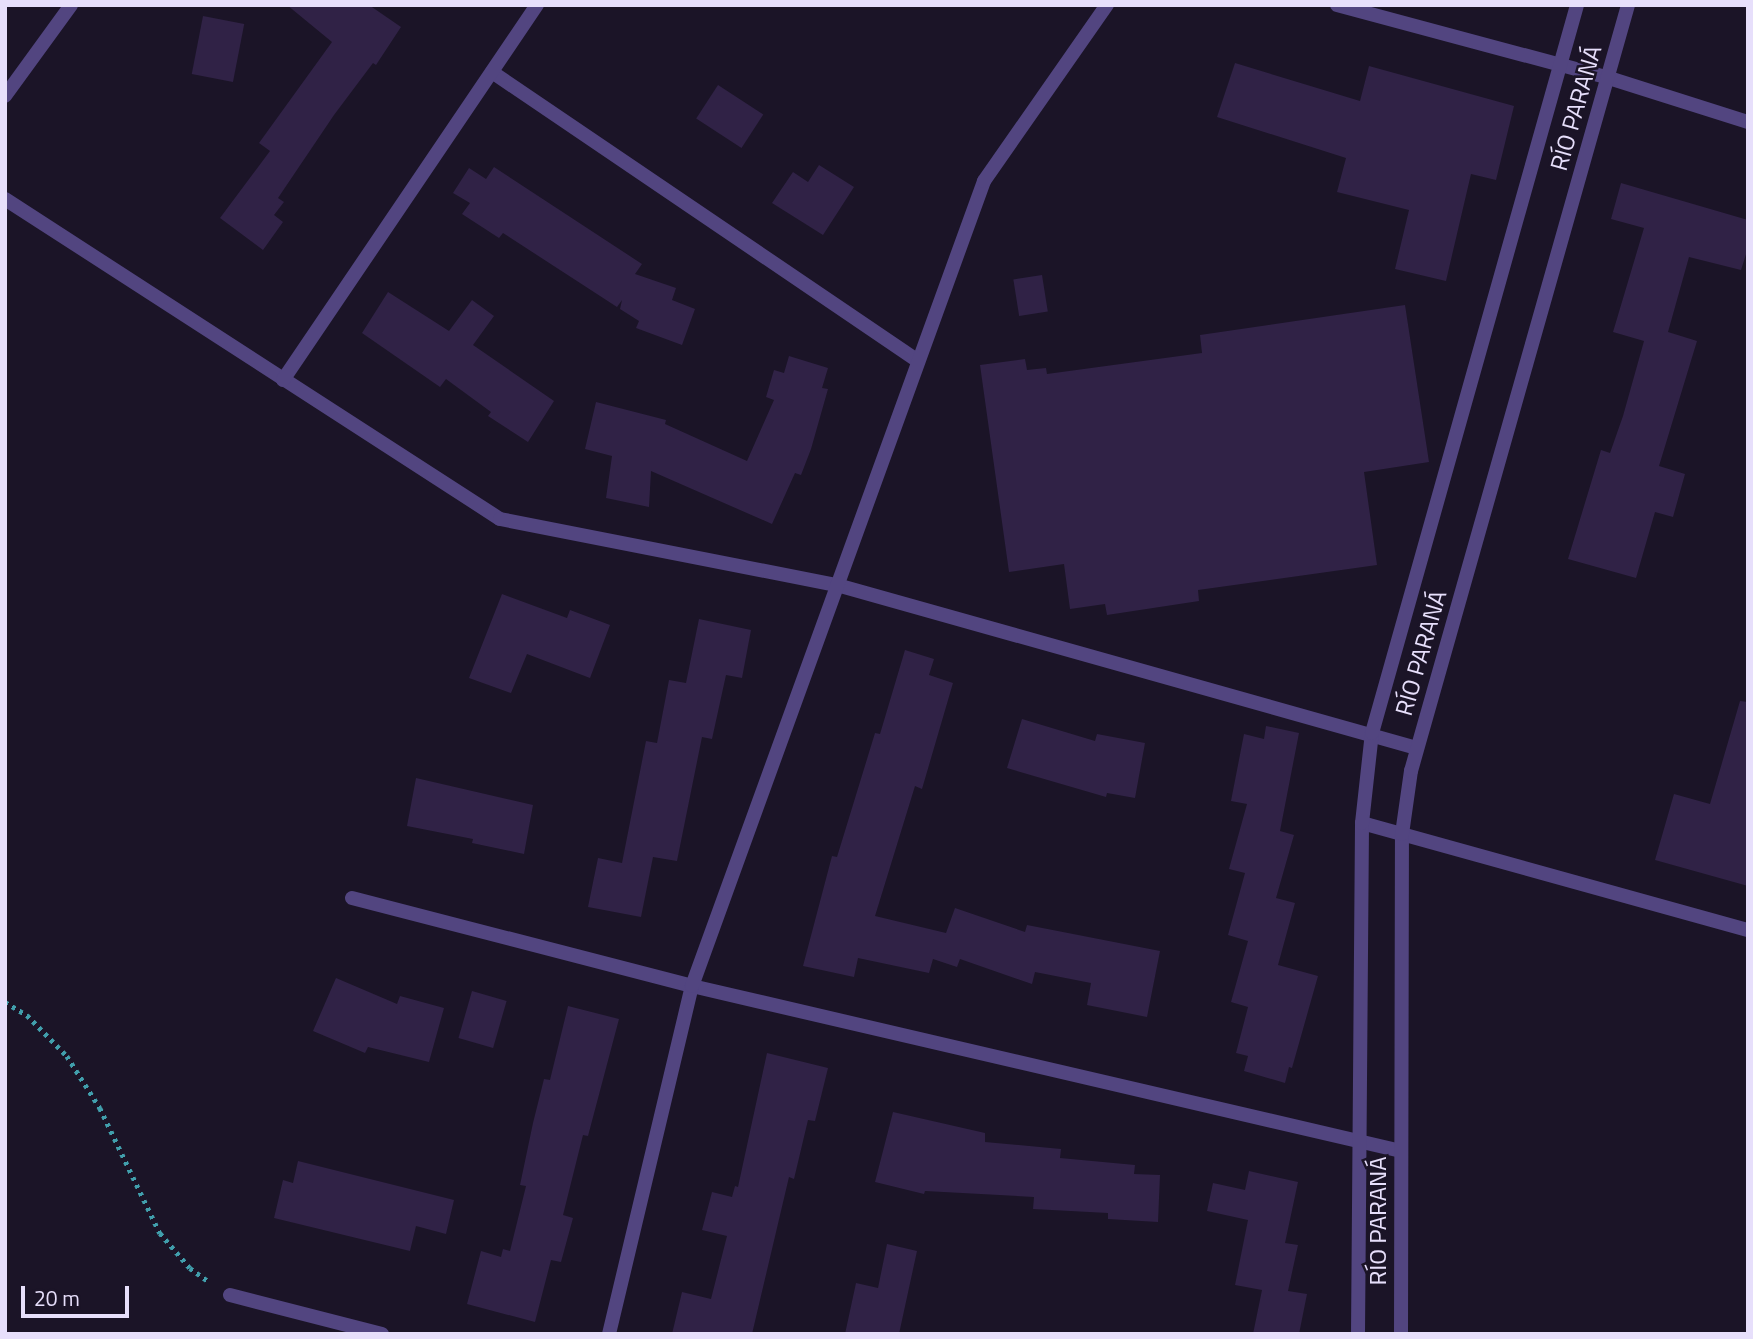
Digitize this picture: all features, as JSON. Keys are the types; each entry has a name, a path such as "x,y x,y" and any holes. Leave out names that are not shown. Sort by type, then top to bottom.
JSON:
{"street":[{"path":"5,96 71,5"},
{"path":"283,380 537,5"},
{"path":"609,1334 692,986 984,181 1107,5"},
{"path":"1337,5 1609,78 1748,122"},
{"name":"RÍO PARANÁ","path":"1358,1334 1362,823 1372,733 1577,5"},
{"name":"RÍO PARANÁ","path":"1401,1334 1402,834 1410,771 1628,5"},
{"path":"492,72 918,360"},
{"path":"5,199 500,519 837,585 1372,733 1417,748"},
{"path":"1362,823 1748,930"},
{"path":"352,898 692,986 1401,1151"},
{"path":"230,1295 382,1334"}],"path":[{"path":"5,1002 27,1016 67,1056 122,1150 149,1214 173,1250 190,1268 230,1295"}],"building":[{"path":"287,5 369,5 401,27 376,65 373,63 334,115 278,198 284,202 274,215 283,222 263,250 220,218 270,151 259,143 332,42"},
{"path":"203,16 244,24 233,82 192,74"},
{"path":"1235,63 1360,101 1369,66 1514,106 1496,180 1471,174 1446,281 1395,269 1409,210 1337,192 1346,158 1217,117"},
{"path":"718,85 763,114 742,148 696,119"},
{"path":"819,165 854,187 823,235 772,203 793,172 808,182"},
{"path":"494,167 642,264 635,274 676,288 672,300 695,309 682,345 636,328 639,321 620,309 622,300 617,307 503,233 499,238 462,214 470,203 453,193 469,168 486,179"},
{"path":"1621,183 1748,220 1748,248 1741,270 1689,257 1668,332 1697,341 1659,466 1685,474 1673,517 1655,512 1636,578 1568,559 1601,450 1610,453 1623,416 1644,341 1613,332 1644,228 1611,219"},
{"path":"1042,275 1048,312 1019,316 1013,280"},
{"path":"388,292 449,331 472,300 494,316 473,345 554,401 528,442 488,416 491,412 446,379 440,387 362,333"},
{"path":"1405,305 1429,462 1364,472 1377,565 1198,590 1199,601 1107,615 1105,604 1070,609 1064,564 1009,572 980,365 1025,359 1027,370 1046,368 1047,374 1202,353 1200,335"},
{"path":"789,356 828,368 822,388 828,389 801,475 795,473 772,524 651,471 649,507 606,498 612,456 585,449 596,402 666,420 665,424 747,461 774,400 766,397 774,370 784,373"},
{"path":"502,594 567,618 570,610 610,625 590,678 527,654 511,693 469,678"},
{"path":"699,619 751,630 742,678 726,675 712,739 702,737 677,861 653,857 641,917 588,907 598,858 622,863 646,741 657,743 669,680 686,683"},
{"path":"905,650 934,659 929,675 953,683 922,789 915,786 875,916 946,933 955,908 1025,932 1027,925 1160,951 1147,1017 1087,1005 1091,983 1035,972 1032,984 960,959 957,967 933,959 929,973 858,958 854,977 803,966 832,856 837,857 875,733 880,734"},
{"path":"1740,701 1748,702 1748,886 1655,860 1674,794 1710,804"},
{"path":"1022,719 1095,741 1097,734 1145,743 1135,798 1107,793 1106,797 1007,768"},
{"path":"1266,726 1299,733 1280,831 1294,835 1276,898 1295,903 1278,965 1318,976 1292,1068 1289,1067 1285,1083 1244,1071 1248,1056 1236,1053 1248,1007 1231,1002 1248,941 1228,935 1245,873 1229,869 1247,804 1231,801 1244,734 1264,739"},
{"path":"416,778 533,805 524,854 472,843 473,839 407,826"},
{"path":"336,978 397,1004 400,996 444,1008 429,1062 368,1047 365,1053 313,1031"},
{"path":"472,991 507,1001 493,1048 458,1038"},
{"path":"568,1006 619,1019 588,1136 583,1135 563,1215 573,1218 561,1262 551,1260 535,1322 467,1304 481,1251 501,1257 503,1249 510,1251 526,1186 520,1185 533,1123 544,1079 550,1080"},
{"path":"767,1053 828,1068 815,1121 808,1120 794,1179 789,1177 752,1334 672,1334 682,1292 711,1299 727,1236 702,1230 712,1192 732,1197 735,1186 738,1187"},
{"path":"893,1112 985,1133 985,1142 1061,1149 1060,1158 1135,1165 1134,1174 1160,1175 1158,1222 1108,1219 1108,1213 1033,1209 1034,1197 925,1191 924,1194 875,1182"},
{"path":"298,1161 454,1200 446,1234 416,1226 410,1251 274,1218 283,1180 293,1183"},
{"path":"1249,1171 1298,1182 1285,1243 1298,1245 1288,1291 1307,1294 1299,1334 1253,1334 1262,1290 1235,1285 1248,1220 1207,1211 1213,1183 1245,1190"},
{"path":"887,1244 917,1251 899,1334 845,1334 856,1283 878,1288"}]}
